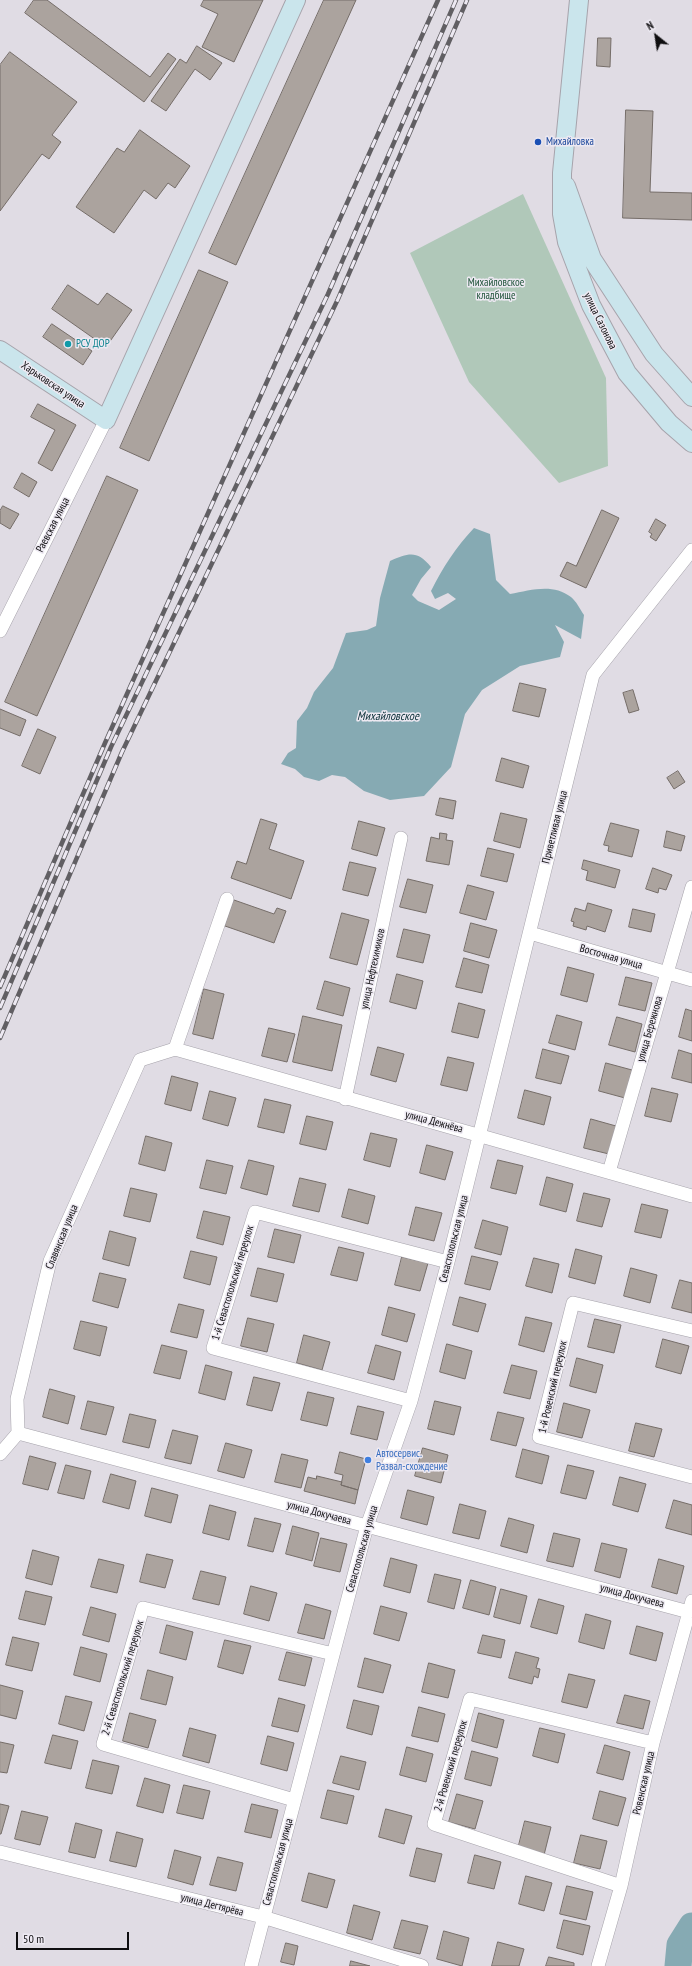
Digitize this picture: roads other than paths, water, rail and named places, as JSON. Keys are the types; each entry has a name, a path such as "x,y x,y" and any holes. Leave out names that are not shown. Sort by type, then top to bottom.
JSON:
{"main road":[{"path":"106,420 296,0"},
{"name":"улица Сазонова","path":"579,0 562,173 562,214 567,242 591,305 627,373 669,423 692,443"},
{"name":"улица Сазонова","path":"562,173 592,259 654,354 692,396"},
{"name":"Харьковская улица","path":"0,350 106,420"}],"street":[{"name":"Раевская улица","path":"0,631 106,420"},
{"name":"Приветливая улица","path":"481,1135 593,675 692,550"},
{"name":"улица Нефтехимиков","path":"345,1099 401,838"},
{"name":"улица Бережнова","path":"609,1172 692,887"},
{"path":"175,1049 227,899"},
{"name":"Восточная улица","path":"530,933 692,980"},
{"name":"улица Дежнёва","path":"175,1049 345,1099 481,1135 692,1196"},
{"name":"Славянская улица","path":"18,1433 17,1399 50,1261 140,1060 175,1049"},
{"name":"Севастопольская улица","path":"251,1966 367,1526 411,1400 481,1135"},
{"name":"1-й Севастопольский переулок","path":"411,1400 213,1348 255,1212 448,1262"},
{"name":"1-й Ровенский переулок","path":"692,1331 573,1303 539,1437 692,1477"},
{"path":"0,1454 18,1433"},
{"name":"улица Докучаева","path":"18,1433 367,1526 690,1606"},
{"name":"Ровенская улица","path":"598,1966 621,1886 654,1743 690,1606"},
{"name":"2-й Севастопольский переулок","path":"294,1800 103,1744 143,1608 333,1654"},
{"name":"2-й Ровенский переулок","path":"621,1886 434,1824 470,1699 654,1743"},
{"name":"улица Дегтярёва","path":"0,1852 263,1917 422,1966"}],"water":[{"name":"Михайловское","path":"474,528 490,534 496,580 510,594 549,589 557,590 573,599 584,615 581,639 555,625 564,642 560,657 520,666 482,690 465,714 451,767 424,796 390,800 364,791 345,777 332,775 319,781 304,777 295,769 281,764 288,753 296,748 297,721 307,708 314,692 333,668 346,633 367,630 376,626 380,598 390,561 402,556 412,555 421,558 431,567 421,579 412,595 418,601 439,610 456,599 448,593 435,599 431,591 450,558 461,542"}],"waterway":[{"path":"678,1966 680,1945 692,1926"}],"railway":[{"path":"0,987 105,743 438,0"},
{"path":"0,1008 111,747 328,294 456,0"},
{"path":"0,1038 122,752 338,299 467,0"}],"place":[{"name":"Михайловка","path":"538,142"},
{"name":"РСУ ДОР","path":"68,344"},
{"name":"Автосервис. Развал-схождение","path":"368,1460"}],"park label":[{"name":"Михайловское кладбище","path":"496,289"}]}
